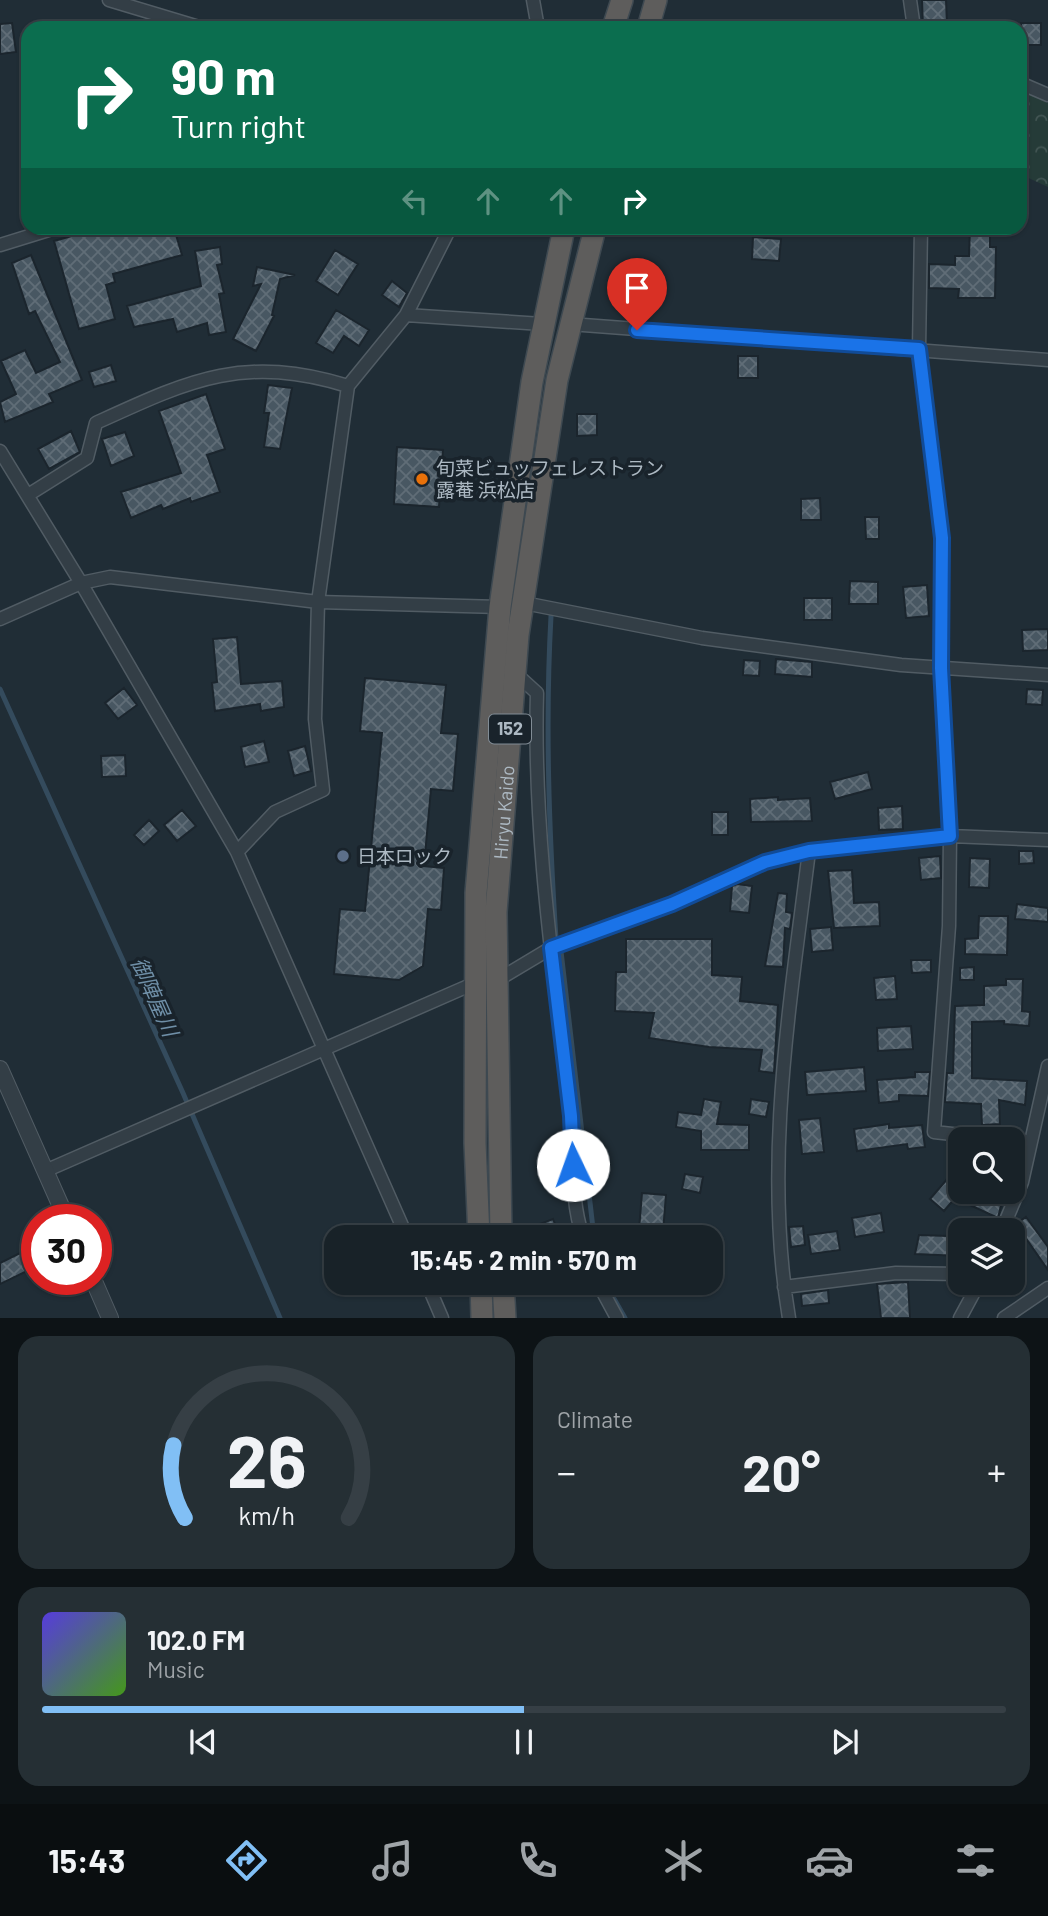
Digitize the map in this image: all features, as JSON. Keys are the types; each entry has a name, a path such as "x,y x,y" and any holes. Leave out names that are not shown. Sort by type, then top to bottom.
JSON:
{"highway":[{"path":"615,21 622,0"},
{"path":"650,21 656,0"},
{"name":"Hiryu Kaido","path":"500,1225 485,982 475,893 500,607 542,324 562,235"},
{"name":"Hiryu Kaido","path":"479,1225 485,982 496,912 515,673 557,380 593,235"},
{"path":"481,1295 482,1318"},
{"path":"504,1295 505,1318"}],"street":[{"path":"109,0 179,21"},
{"path":"533,0 537,21"},
{"path":"910,0 913,21"},
{"path":"1027,86 1048,95"},
{"path":"0,245 32,235"},
{"path":"237,852 275,812 323,790 315,719 318,602 348,386 406,315 446,235"},
{"path":"921,235 919,349 942,538 941,668 950,836 949,926 934,1132 948,1134"},
{"path":"406,315 542,324"},
{"path":"570,324 1048,360"},
{"path":"28,495 87,458 96,423 168,390 211,377 270,370 307,373 348,386"},
{"path":"0,451 81,583 237,852 402,1225"},
{"path":"0,619 81,583 110,577 139,578 318,602 500,607"},
{"path":"524,603 702,638 941,668 1048,675"},
{"path":"515,673 537,693 535,743 551,948 571,1116 575,1214 579,1225"},
{"path":"45,1171 325,1048 485,982 551,948 672,904 765,862 809,851 950,836 1048,840"},
{"path":"789,1318 784,1287 777,1168 791,998 809,851"},
{"path":"1007,1218 1022,1182 1048,1066"},
{"path":"0,1069 59,1204"},
{"path":"1025,1142 1031,1142"},
{"path":"784,1287 896,1273 948,1274"},
{"path":"1004,1318 1048,1288"},
{"path":"100,1295 110,1318"},
{"path":"431,1295 442,1318"},
{"path":"605,1295 617,1318"},
{"path":"960,1318 972,1295"}],"green space":[{"path":"1027,93 1048,103 1048,187 1027,177"}],"building":[{"path":"922,0 946,0 947,21 923,21"},
{"path":"12,23 16,52 0,54 0,24"},
{"path":"1027,23 1041,23 1041,45 1027,45"},
{"path":"75,235 176,235 182,255 113,274 115,282 106,285 115,319 79,329 54,241"},
{"path":"970,235 990,235 990,247 996,247 995,298 958,298 959,289 929,288 929,264 955,265 955,256 969,256"},
{"path":"753,237 781,239 779,261 752,259"},
{"path":"220,247 222,264 217,265 224,293 219,294 226,332 209,335 207,323 177,332 173,319 134,327 127,306 201,286 195,251"},
{"path":"335,250 358,264 338,295 316,281"},
{"path":"31,255 82,380 49,394 53,402 5,422 0,402 16,394 1,361 25,350 36,373 60,362 35,311 29,314 12,263"},
{"path":"257,267 295,275 280,279 272,315 274,316 256,351 233,339 261,284 253,286"},
{"path":"392,281 407,293 399,307 382,295"},
{"path":"336,310 369,330 359,346 344,336 333,353 316,343"},
{"path":"738,356 758,356 758,378 738,378"},
{"path":"111,365 116,381 94,387 89,372"},
{"path":"268,385 292,388 280,449 264,447 269,413 264,413"},
{"path":"206,394 225,449 207,455 220,492 191,502 190,498 163,509 161,505 131,518 121,492 181,473 159,411"},
{"path":"577,414 597,414 597,435 577,436"},
{"path":"71,431 80,452 49,469 38,449"},
{"path":"125,432 134,456 111,466 102,439"},
{"path":"397,447 443,450 439,507 394,504"},
{"path":"820,498 821,520 801,520 801,499"},
{"path":"865,517 879,517 879,539 866,539"},
{"path":"850,581 878,582 878,604 849,604"},
{"path":"927,585 929,616 906,618 903,587"},
{"path":"804,598 832,598 832,620 804,620"},
{"path":"1048,629 1048,650 1023,651 1022,630"},
{"path":"237,637 241,684 282,681 284,707 261,711 260,704 215,711 212,683 217,682 213,639"},
{"path":"776,659 812,662 812,677 775,674"},
{"path":"744,660 760,661 759,676 743,675"},
{"path":"365,678 446,685 441,733 458,734 453,791 431,789 424,866 444,868 441,910 428,909 423,966 399,980 334,974 340,909 365,911 382,733 360,731"},
{"path":"124,688 137,705 118,719 105,703"},
{"path":"1027,689 1043,690 1042,705 1026,704"},
{"path":"264,741 269,762 245,767 241,747"},
{"path":"305,746 311,771 294,776 288,751"},
{"path":"125,755 126,776 102,777 101,756"},
{"path":"868,772 872,789 835,799 830,782"},
{"path":"778,797 778,800 810,798 812,821 751,822 750,799"},
{"path":"902,806 903,829 879,830 878,808"},
{"path":"182,810 196,826 177,841 164,825"},
{"path":"712,812 728,812 728,835 712,835"},
{"path":"149,820 159,831 144,845 134,835"},
{"path":"1019,851 1033,851 1034,863 1019,864"},
{"path":"940,856 941,878 921,880 919,858"},
{"path":"970,858 990,859 989,888 969,887"},
{"path":"852,870 854,903 879,902 880,926 834,928 828,871"},
{"path":"732,886 752,886 749,913 730,911"},
{"path":"778,893 787,894 786,912 792,913 790,929 785,928 783,967 765,966"},
{"path":"1017,904 1048,908 1048,922 1015,919"},
{"path":"979,916 1008,916 1007,955 965,954 965,939 978,938"},
{"path":"831,927 833,950 812,952 810,929"},
{"path":"626,939 712,939 712,975 742,977 740,1001 778,1005 774,1073 759,1071 762,1050 709,1047 649,1038 654,1013 615,1011 616,972 626,972"},
{"path":"911,960 931,960 931,972 912,973"},
{"path":"974,967 974,980 960,980 960,968"},
{"path":"895,976 897,999 876,1000 874,978"},
{"path":"1006,979 1023,979 1022,1011 1030,1012 1029,1026 1004,1024 1004,1021 972,1022 972,1078 1027,1081 1025,1105 999,1100 1000,1124 982,1125 981,1104 945,1102 947,1073 953,1073 955,1006 984,1005 984,986 1006,985"},
{"path":"911,1026 913,1049 878,1051 877,1028"},
{"path":"864,1067 866,1091 807,1095 805,1072"},
{"path":"915,1072 930,1072 928,1096 899,1095 899,1101 879,1103 877,1080 915,1077"},
{"path":"704,1099 721,1102 717,1124 749,1125 749,1150 701,1150 701,1131 676,1127 678,1112 701,1115"},
{"path":"751,1099 769,1102 766,1117 749,1114"},
{"path":"820,1118 824,1152 802,1154 799,1120"},
{"path":"889,1124 889,1128 922,1125 925,1147 908,1149 907,1144 857,1151 854,1129"},
{"path":"685,1174 703,1177 700,1193 682,1189"},
{"path":"948,1178 950,1204 944,1211 930,1199"},
{"path":"642,1193 666,1195 664,1225 639,1225"},
{"path":"968,1204 1001,1204 998,1218"},
{"path":"881,1213 884,1232 855,1237 852,1218"},
{"path":"1025,1218 1048,1247 1048,1270 1025,1237"},
{"path":"553,1219 555,1225 537,1225"},
{"path":"803,1226 805,1245 791,1247 789,1227"},
{"path":"837,1231 840,1250 811,1254 808,1235"},
{"path":"919,1235 948,1236 948,1255 915,1254"},
{"path":"20,1253 21,1274 0,1284 0,1263"},
{"path":"908,1282 910,1318 881,1318 877,1284"},
{"path":"828,1290 829,1303 802,1306 801,1294"}],"waterway":[{"path":"551,616 549,777 556,939"},
{"name":"御陣屋川","path":"0,689 183,1093 280,1318"},
{"path":"561,951 593,1225"},
{"path":"612,1295 625,1318"}],"place":[{"name":"旬菜ビュッフェレストラン 露菴 浜松店","path":"422,479"},
{"name":"日本ロック","path":"343,856"}],"route":[{"path":"573,1165 571,1116 551,948 672,904 765,862 809,851 950,836 941,668 944,596 942,538 919,349 637,330"}]}
